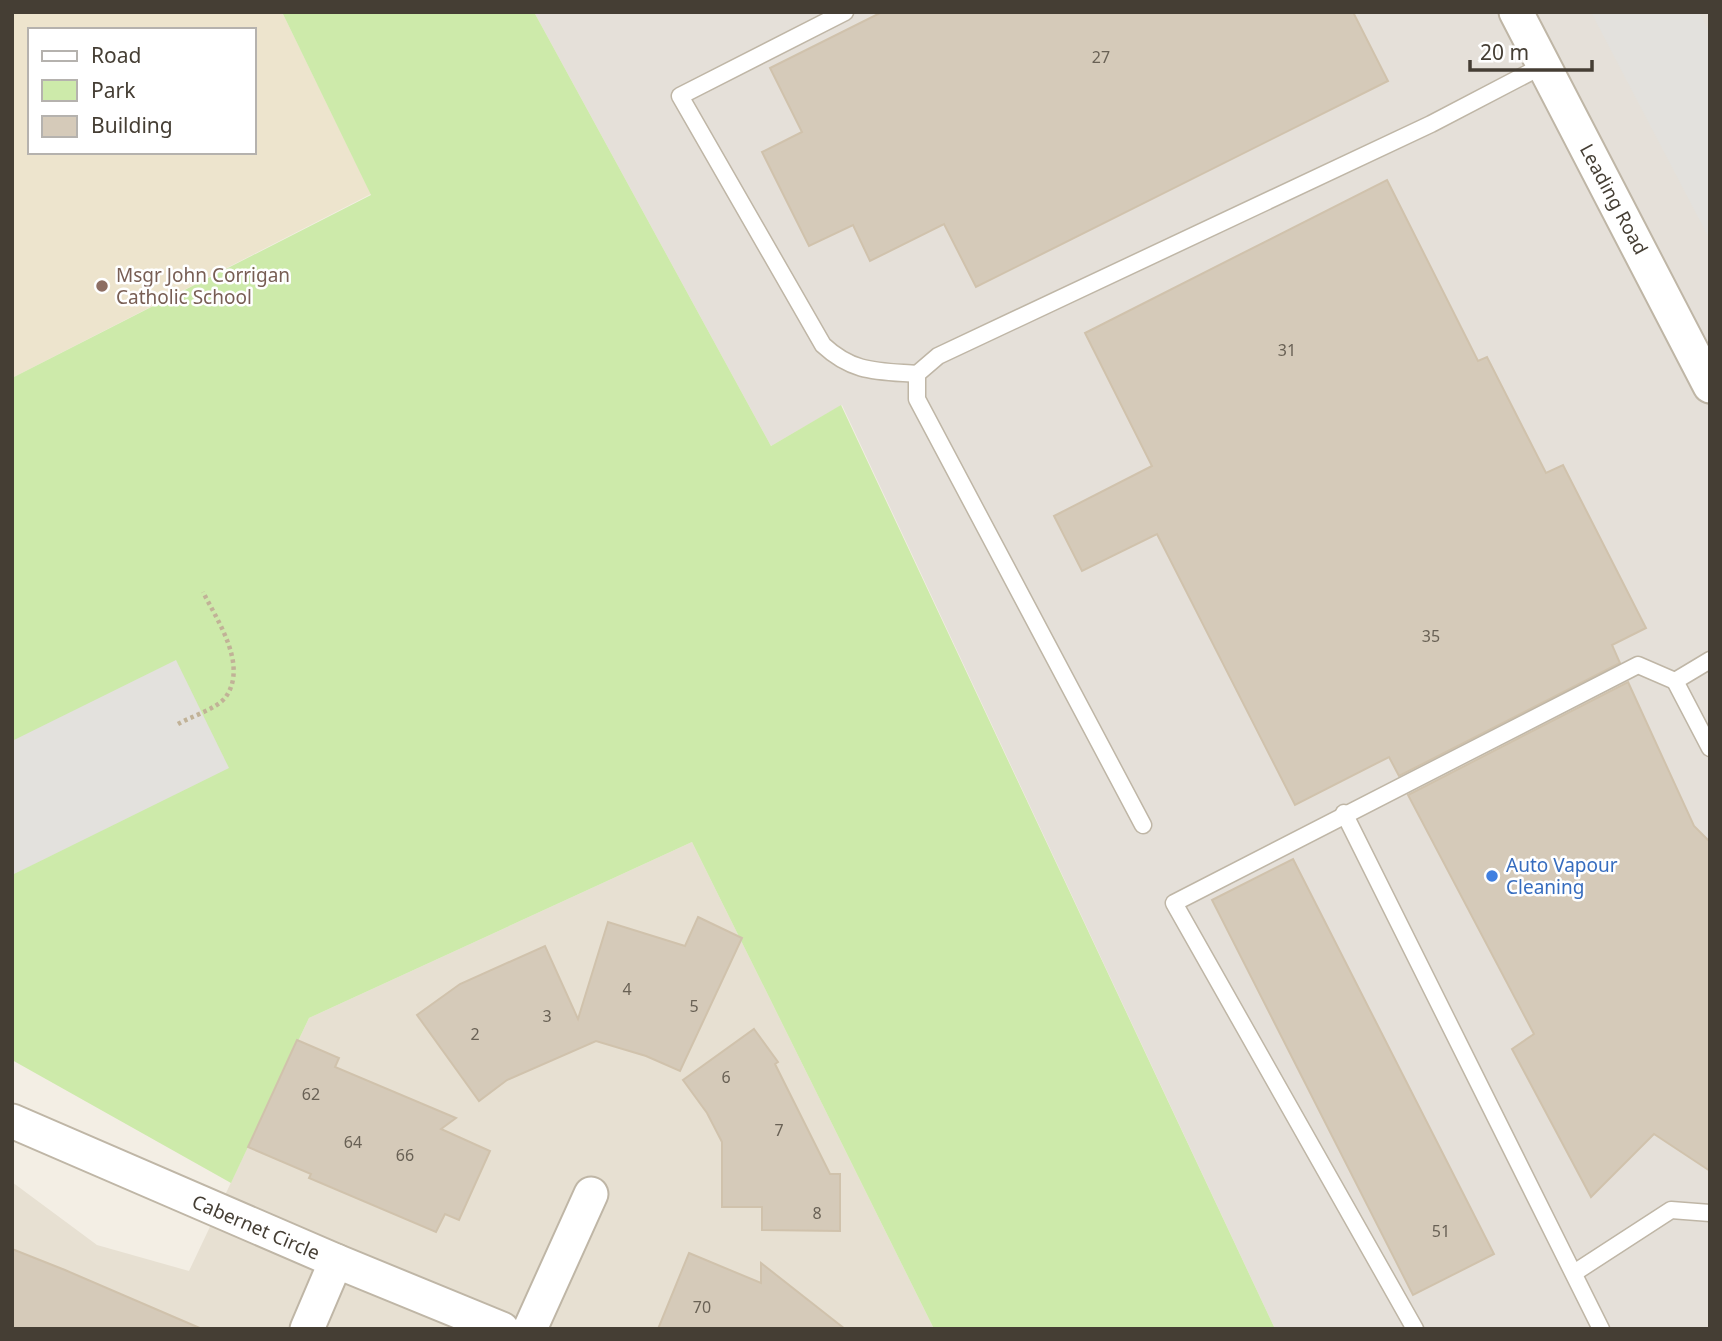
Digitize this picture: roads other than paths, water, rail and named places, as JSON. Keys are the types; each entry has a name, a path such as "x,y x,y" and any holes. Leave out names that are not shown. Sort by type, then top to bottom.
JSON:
{"street":[{"name":"Leading Road","path":"1516,12 1710,386"},
{"name":"Cabernet Circle","path":"12,1121 336,1261 502,1329"},
{"path":"530,1329 592,1194"},
{"path":"307,1329 336,1261"}],"lane":[{"path":"845,12 680,96 823,345 841,362 864,370 917,374 937,356 1431,124 1544,65"},
{"path":"917,374 918,399 1143,825"},
{"path":"1675,681 1710,660"},
{"path":"1415,1329 1174,903 1344,813 1638,665 1675,681 1710,748"},
{"path":"1344,813 1601,1329"},
{"path":"1573,1273 1671,1210 1710,1213"}],"place":[{"name":"Msgr John Corrigan Catholic School","path":"102,286"},
{"name":"Auto Vapour Cleaning","path":"1492,876"}]}
